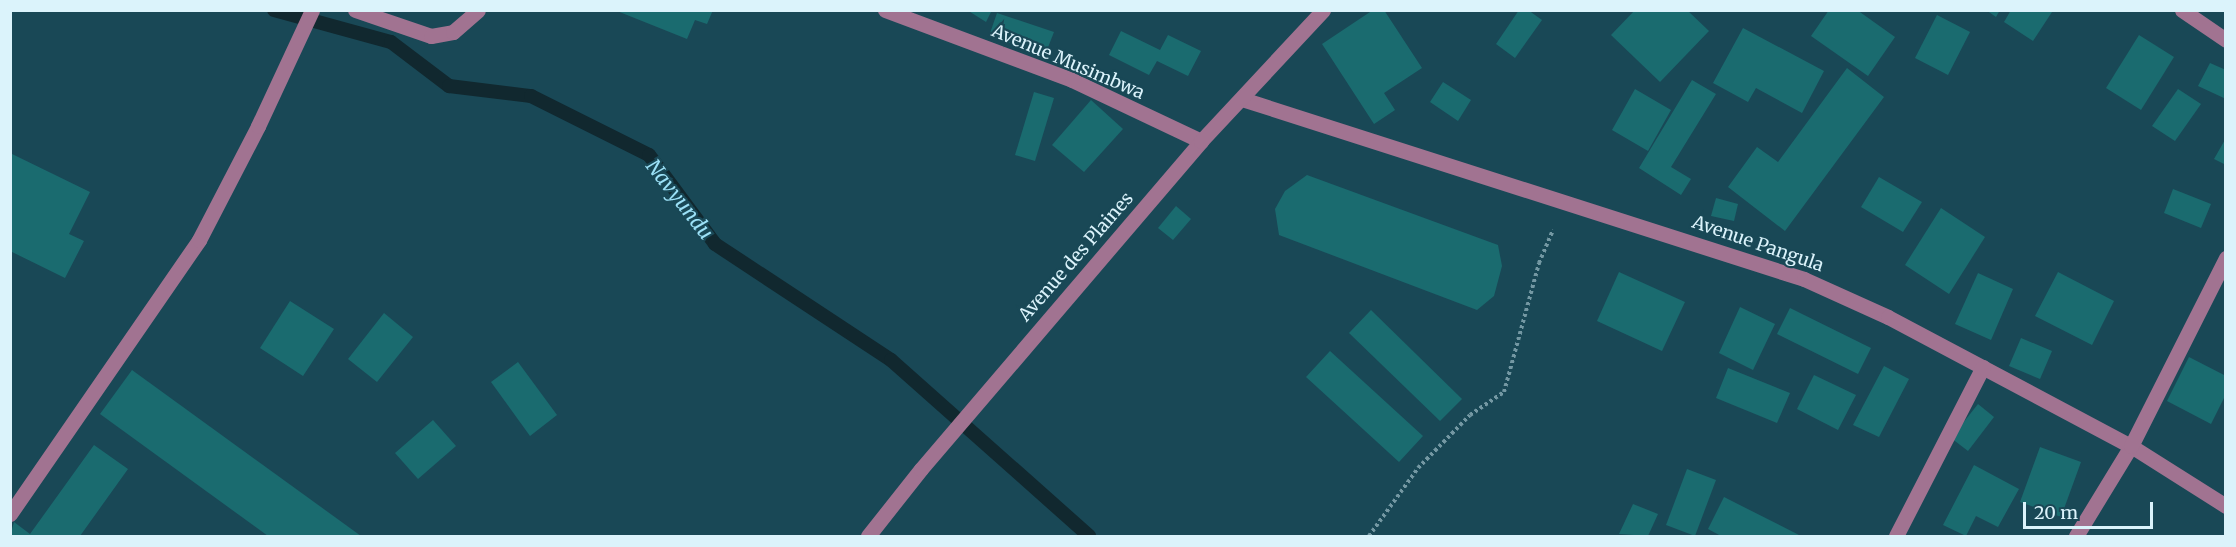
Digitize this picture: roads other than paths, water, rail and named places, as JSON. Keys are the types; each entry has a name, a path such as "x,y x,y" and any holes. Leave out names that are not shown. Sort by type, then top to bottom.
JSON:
{"street":[{"path":"10,514 198,240 312,10"},
{"path":"355,10 431,36 453,32 478,10"},
{"name":"Avenue Musimbwa","path":"885,10 1072,80 1201,141"},
{"path":"2182,10 2226,40"},
{"name":"Avenue des Plaines","path":"868,537 921,469 1201,141 1242,99 1317,13"},
{"name":"Avenue Pangula","path":"1242,99 1804,279 1888,317 2131,446 2226,506"},
{"path":"2076,537 2131,446 2226,258"},
{"path":"1896,537 1983,367"}],"waterway":[{"name":"Navyundu","path":"274,10 391,42 449,86 531,96 649,155 715,244 891,360 1089,536"}]}
